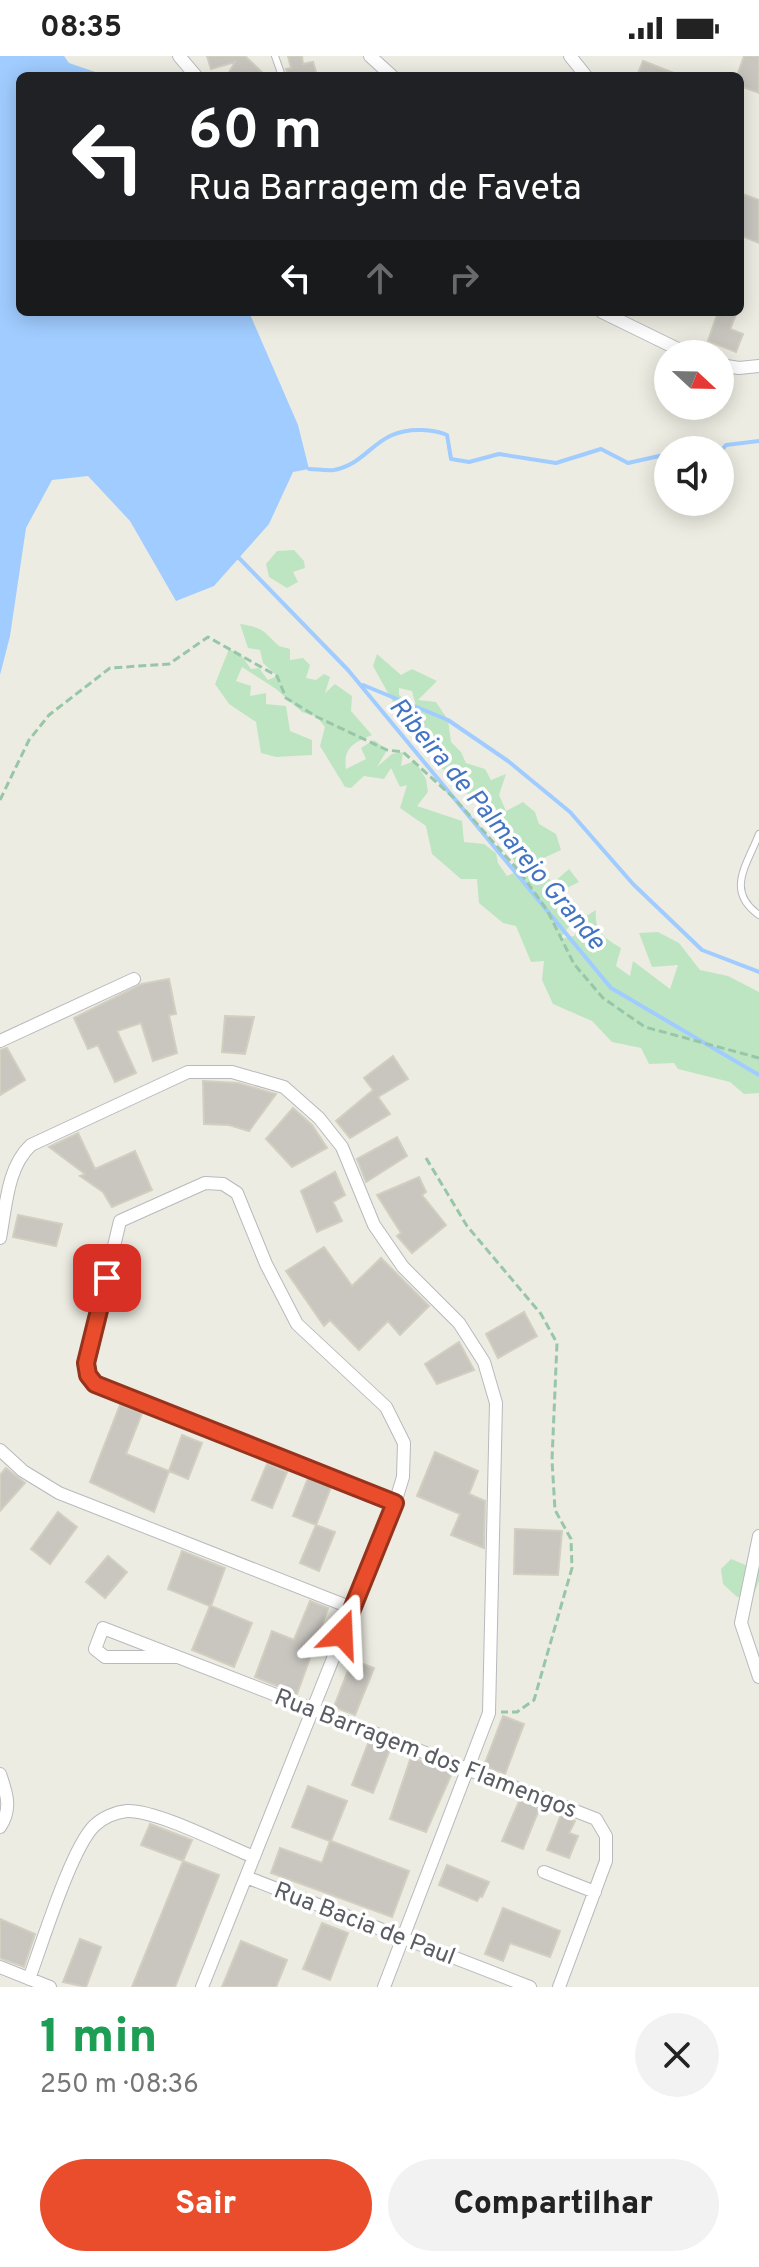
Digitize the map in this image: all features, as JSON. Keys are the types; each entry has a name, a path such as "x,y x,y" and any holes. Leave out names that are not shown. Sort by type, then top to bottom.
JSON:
{"street":[{"path":"179,56 193,72"},
{"path":"370,56 388,72"},
{"path":"570,56 583,72"},
{"path":"610,316 659,340"},
{"path":"734,367 759,366"},
{"path":"0,1041 134,979"},
{"path":"0,1238 13,1172 19,1156 31,1145 188,1072 232,1072 284,1087 319,1118 342,1147 374,1225 403,1267 459,1323 484,1362 496,1403 489,1713 384,1987"},
{"path":"202,1987 395,1503 403,1477 404,1443 386,1407 297,1324 266,1264 237,1193 223,1184 205,1183 120,1221 86,1363 88,1375 95,1384 395,1503"},
{"path":"0,1450 23,1471 59,1493 352,1608"},
{"path":"759,1536 741,1623 759,1677"},
{"name":"Rua Barragem dos Flamengos","path":"178,1657 105,1657 95,1649 103,1628 314,1709 596,1819 606,1836 606,1861 559,1987"},
{"path":"0,1774 8,1803 7,1815 0,1827"},
{"path":"29,1979 76,1856 93,1827 109,1816 127,1811 150,1815 254,1857"},
{"path":"544,1872 595,1892"},
{"name":"Rua Bacia de Paul","path":"246,1877 530,1987"},
{"path":"0,1967 50,1987"}],"lane":[{"path":"759,834 739,886 740,895 759,915"}],"path":[{"path":"0,800 29,740 49,715 110,668 169,664 208,637 277,676 286,698 317,717 350,735 387,750 403,752 454,798 519,871 547,910 574,964 603,998 645,1027 759,1058"},
{"path":"426,1158 467,1226 541,1314 557,1343 552,1460 555,1510 571,1539 572,1568 534,1700 517,1712 489,1713"}],"green space":[{"path":"294,550 304,561 305,568 293,572 298,582 287,588 269,577 266,564 277,551"},
{"path":"240,624 259,629 279,646 290,649 290,660 303,658 310,665 306,678 316,680 324,674 330,677 325,693 335,684 352,696 351,711 372,735 351,747 346,756 346,769 366,759 361,748 374,740 387,750 377,767 392,754 403,752 401,766 415,761 426,779 428,792 417,806 462,821 464,842 484,844 496,853 498,863 507,876 519,871 513,859 512,841 495,834 496,817 480,807 441,768 440,757 434,751 430,738 416,736 410,719 417,710 412,691 399,688 399,695 409,703 404,712 393,702 373,666 377,654 401,675 412,669 437,681 418,700 436,702 448,720 451,742 466,763 485,769 491,780 506,774 499,795 506,811 523,802 535,812 539,824 556,834 561,850 535,862 541,874 554,882 569,869 579,882 563,890 571,904 573,921 560,939 574,936 583,918 596,910 601,933 621,948 616,966 630,976 633,961 670,989 678,965 652,967 639,933 658,932 679,943 700,970 728,976 759,992 759,1093 744,1094 730,1082 678,1069 674,1063 649,1064 641,1048 612,1042 592,1021 553,1004 542,980 544,961 531,962 516,926 503,923 479,903 477,879 461,879 432,854 426,826 400,808 407,785 400,787 391,768 384,779 364,776 351,788 345,787 320,746 325,727 317,717 302,712 276,689 242,667 236,681 251,686 250,696 266,693 266,704 286,706 290,731 312,740 312,755 276,757 261,753 256,722 229,704 215,684 229,649 241,655 251,669 259,668 268,680 277,676 263,663 260,650 248,648"},
{"path":"731,1559 748,1566 759,1564 759,1581 754,1594 737,1597 723,1584 721,1569"}],"water":[{"path":"0,56 64,56 69,63 95,72 16,72 16,316 251,316 298,425 309,469 293,472 269,524 214,586 176,601 130,521 88,476 52,480 26,528 10,636 0,675"}],"building":[{"path":"207,56 245,56 262,72 229,72 235,62 211,69"},
{"path":"288,56 302,56 303,64 313,62 316,72 287,72 286,69 291,68"},
{"path":"744,56 759,56 759,93 744,87 744,72 738,72"},
{"path":"643,61 671,72 639,72"},
{"path":"744,194 759,200 759,243 744,237"},
{"path":"717,316 735,316 730,329 743,334 736,352 734,340 708,340"},
{"path":"169,979 176,1014 169,1015 177,1053 153,1061 141,1023 117,1031 136,1073 115,1082 98,1045 88,1049 74,1018 142,984"},
{"path":"225,1016 254,1017 245,1054 222,1052"},
{"path":"7,1048 25,1080 0,1095 0,1050"},
{"path":"393,1056 408,1079 378,1097 390,1114 350,1138 336,1121 373,1090 364,1078"},
{"path":"203,1081 238,1083 276,1094 249,1131 229,1125 204,1124"},
{"path":"293,1108 312,1125 327,1148 292,1167 266,1139"},
{"path":"78,1133 95,1169 135,1151 152,1190 112,1207 103,1192 80,1176 85,1174 49,1147"},
{"path":"397,1137 407,1156 366,1182 357,1159"},
{"path":"335,1172 345,1195 333,1202 342,1221 317,1232 301,1191"},
{"path":"419,1177 426,1192 422,1195 446,1225 412,1253 397,1236 401,1233 377,1195"},
{"path":"18,1215 62,1224 56,1246 13,1237"},
{"path":"324,1247 352,1286 381,1258 429,1306 400,1335 388,1321 359,1350 330,1320 324,1326 286,1271"},
{"path":"524,1312 537,1336 498,1358 486,1334"},
{"path":"459,1342 474,1370 437,1384 425,1364"},
{"path":"120,1405 142,1413 126,1454 169,1471 154,1512 90,1482"},
{"path":"182,1435 202,1443 188,1479 169,1471"},
{"path":"435,1452 478,1471 469,1494 485,1501 484,1548 451,1535 460,1514 417,1496"},
{"path":"267,1464 287,1472 272,1508 252,1500"},
{"path":"6,1468 25,1483 0,1511 0,1475"},
{"path":"308,1478 331,1487 316,1525 293,1516"},
{"path":"58,1512 77,1527 50,1564 31,1549"},
{"path":"316,1525 335,1532 319,1571 300,1563"},
{"path":"515,1529 562,1531 558,1575 514,1574"},
{"path":"182,1551 225,1568 211,1606 252,1623 234,1667 192,1650 210,1606 168,1589"},
{"path":"108,1556 127,1572 105,1598 86,1582"},
{"path":"310,1601 328,1608 297,1694 255,1677 272,1631 294,1640"},
{"path":"352,1660 374,1668 355,1715 334,1707"},
{"path":"503,1716 524,1724 505,1774 484,1766"},
{"path":"369,1741 390,1749 373,1793 352,1785"},
{"path":"411,1757 452,1773 426,1832 390,1819"},
{"path":"308,1786 347,1801 331,1841 409,1871 392,1917 271,1873 280,1848 322,1863 330,1841 292,1827"},
{"path":"520,1799 540,1807 523,1849 502,1841"},
{"path":"561,1815 575,1821 569,1833 578,1836 569,1858 547,1850"},
{"path":"150,1824 192,1840 183,1861 141,1845"},
{"path":"183,1861 219,1875 175,1987 132,1987"},
{"path":"447,1865 489,1882 482,1897 477,1901 439,1885"},
{"path":"503,1908 560,1931 550,1957 510,1943 503,1961 485,1954"},
{"path":"0,1919 35,1934 24,1967 0,1958"},
{"path":"322,1923 348,1933 330,1980 303,1969"},
{"path":"80,1939 101,1947 86,1987 63,1982"},
{"path":"241,1941 287,1960 276,1987 222,1987"}],"waterway":[{"path":"309,469 334,470 347,466 394,434 423,430 447,435 451,459 469,462 499,454 556,463 601,449 628,463 654,457"},
{"path":"734,444 759,441"},
{"name":"Ribeira de Palmarejo Grande","path":"239,558 348,670 611,988 759,1075"},
{"path":"363,685 448,720 508,761 570,812 633,884 702,950 759,972"}],"route":[{"path":"107,1278 86,1363 88,1375 95,1384 395,1503 342,1634"}]}
